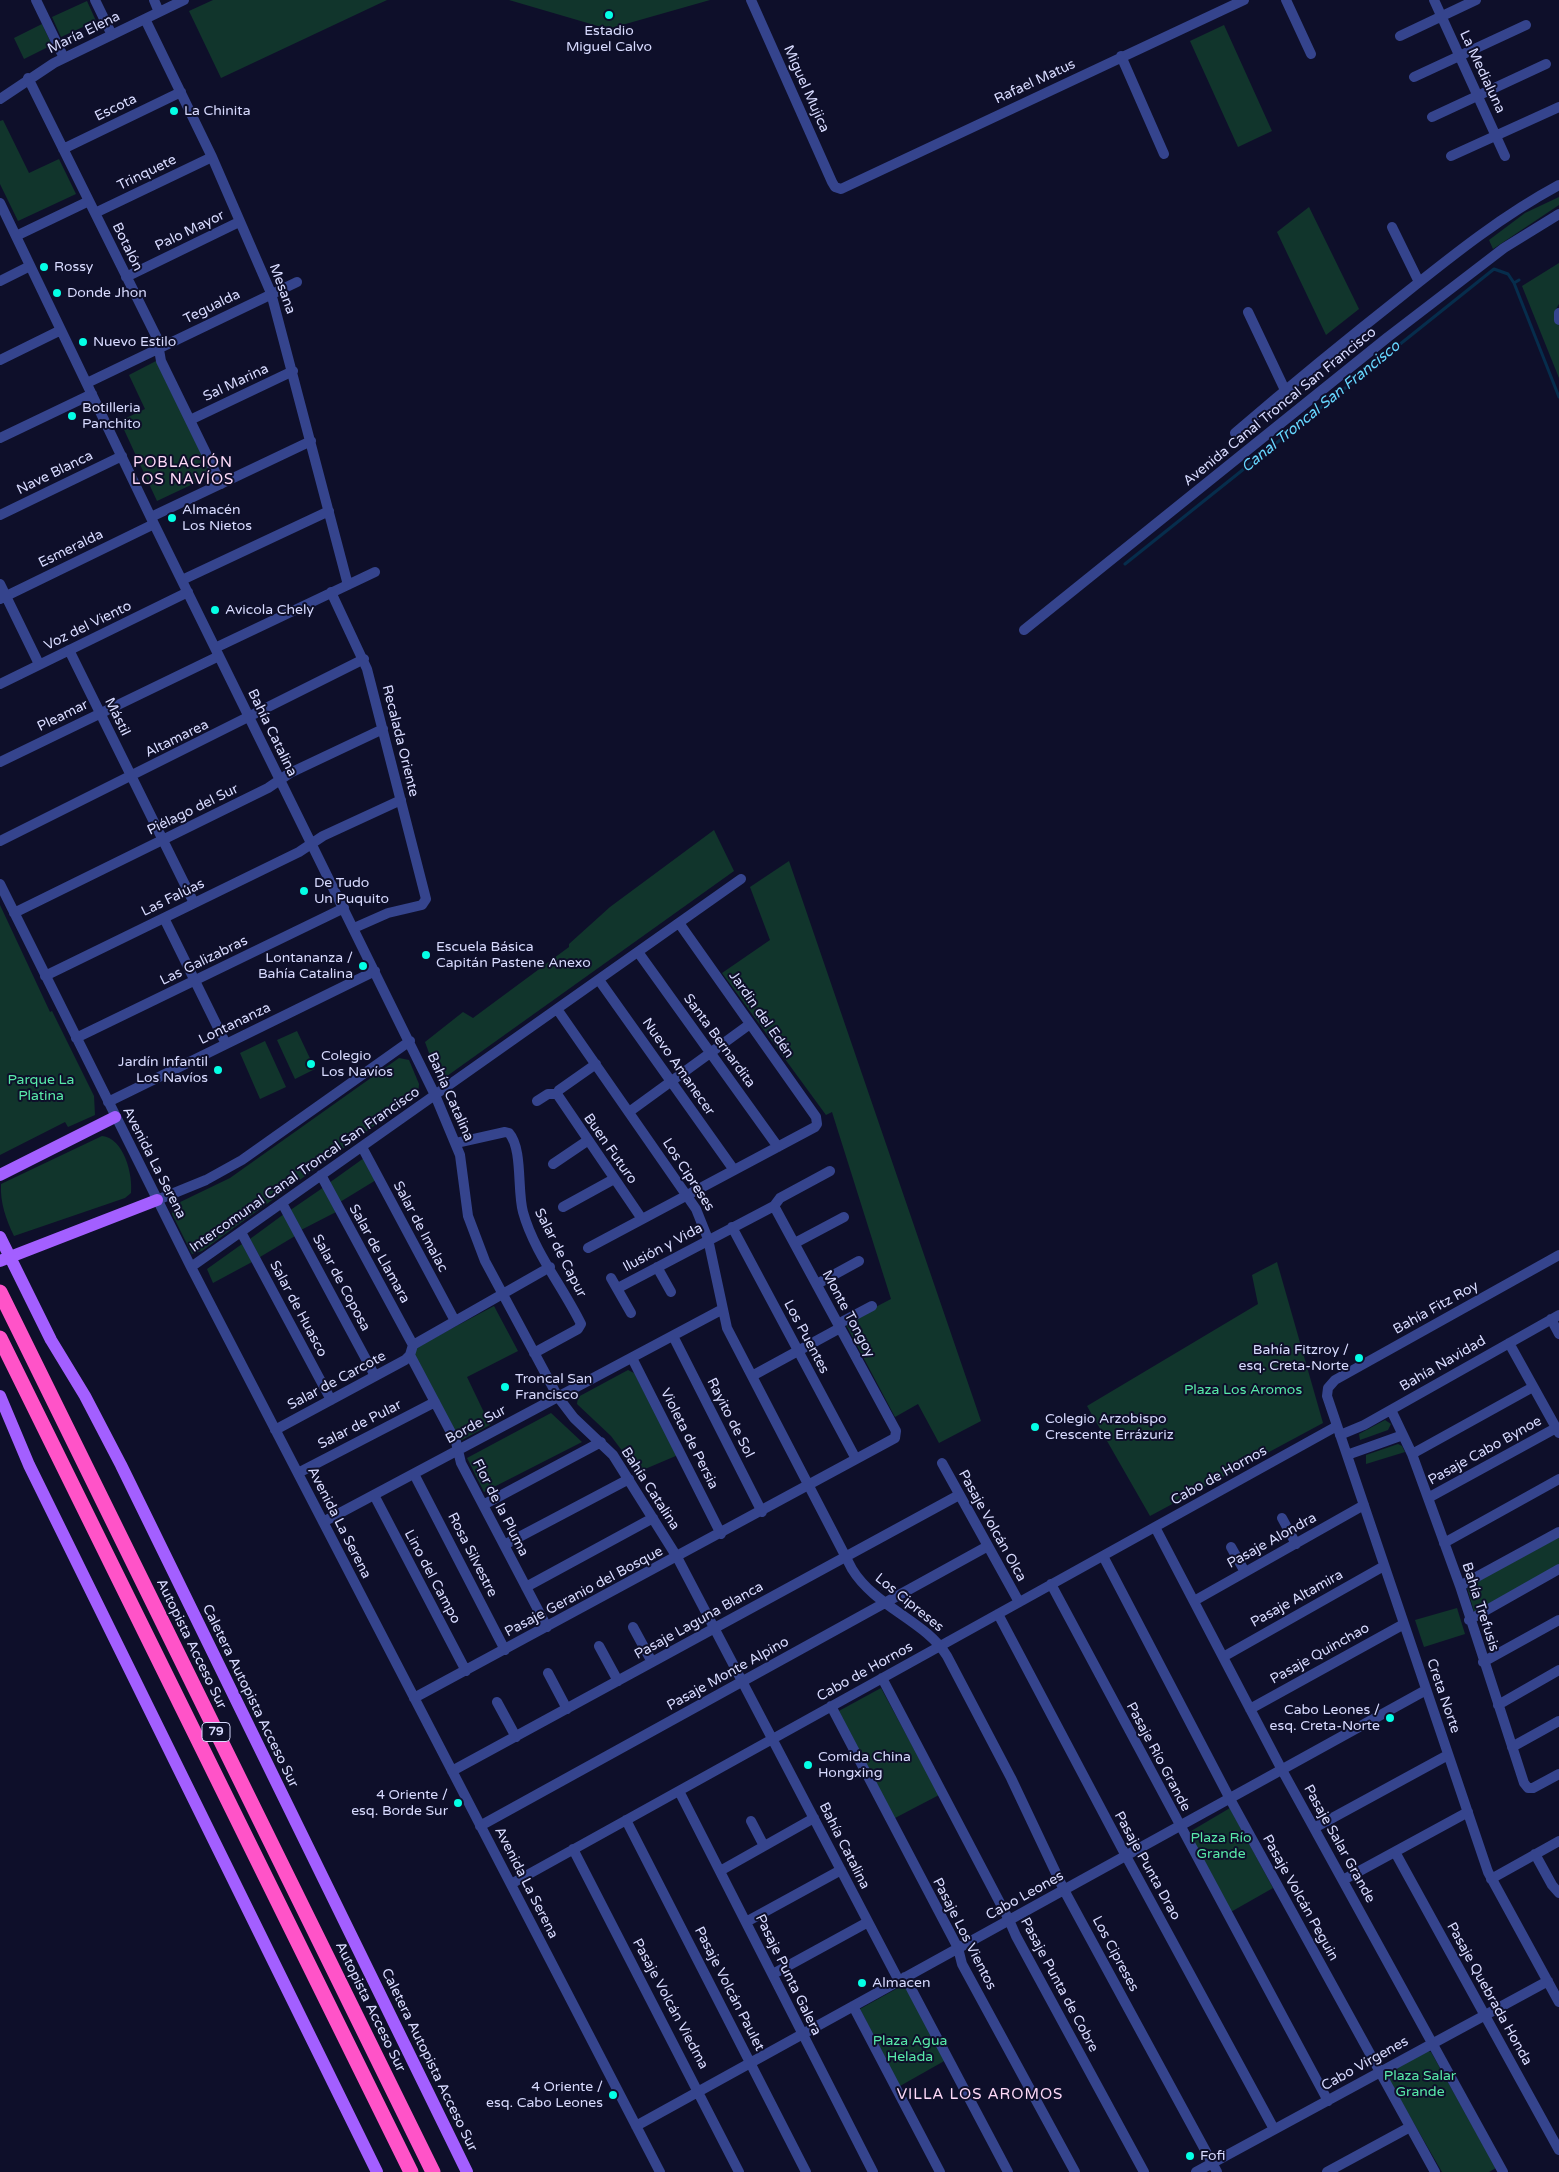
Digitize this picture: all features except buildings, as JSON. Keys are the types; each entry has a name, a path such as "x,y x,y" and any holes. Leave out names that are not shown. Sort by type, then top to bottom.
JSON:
{"highway":[{"name":"Autopista Acceso Sur","path":"0,1292 433,2172"},
{"name":"79","path":"0,1338 411,2172"}],"main road":[{"path":"1,1174 115,1117"},
{"path":"0,1260 157,1200"},
{"name":"Caletera Autopista Acceso Sur","path":"0,1237 51,1340 85,1396 121,1465 467,2172"},
{"path":"0,1396 28,1466 377,2172"}],"street":[{"path":"36,0 64,58"},
{"path":"96,0 112,35"},
{"path":"154,0 160,12"},
{"name":"María Elena","path":"0,99 28,78 64,58 184,0"},
{"name":"Miguel Mujica","path":"751,0 832,182 838,188"},
{"name":"Rafael Matus","path":"838,188 845,188 1121,56 1244,0"},
{"path":"1286,0 1310,54"},
{"name":"La Medialuna","path":"1434,0 1505,156"},
{"path":"1400,36 1476,0"},
{"name":"Mesana","path":"145,19 212,157 271,293 348,585"},
{"path":"1414,77 1526,25"},
{"path":"1121,56 1164,154"},
{"path":"1432,117 1546,64"},
{"name":"Botalón","path":"28,78 156,338 161,361 221,484"},
{"name":"Escota","path":"63,149 181,92"},
{"path":"1451,156 1559,107"},
{"name":"Trinquete","path":"95,213 212,157"},
{"name":"Avenida Canal Troncal San Francisco","path":"1235,433 1285,390 1419,282 1510,214 1559,185"},
{"path":"16,236 89,201"},
{"name":"Bahía Catalina","path":"0,203 152,520 435,1095 456,1143 462,1163 472,1232 502,1294 558,1397 574,1418 601,1442 629,1479 677,1557 868,1922 902,1979 1008,2172"},
{"name":"Avenida Canal Troncal San Francisco","path":"1024,630 1396,331 1504,248 1559,214"},
{"name":"Palo Mayor","path":"126,277 239,222"},
{"path":"1392,227 1419,282"},
{"path":"0,281 30,266"},
{"name":"Tegualda","path":"86,383 296,282"},
{"path":"1248,312 1285,390"},
{"path":"1559,314 1559,320"},
{"path":"0,360 61,330"},
{"name":"Sal Marina","path":"190,420 293,371"},
{"path":"0,438 92,394"},
{"name":"Esmeralda","path":"3,597 221,484 311,441"},
{"name":"Nave Blanca","path":"0,515 122,456"},
{"path":"182,580 329,511"},
{"name":"Pleamar","path":"0,762 100,713 332,592 375,572"},
{"path":"0,584 3,597 40,664"},
{"name":"Voz del Viento","path":"0,684 188,592"},
{"name":"Recalada Oriente","path":"332,592 364,660 426,897 425,902 388,913 354,928"},
{"name":"Mástil","path":"69,650 194,903"},
{"name":"Altamarea","path":"0,842 364,660"},
{"name":"Piélago del Sur","path":"14,913 383,729"},
{"name":"Las Falúas","path":"45,976 312,844 323,836 401,800"},
{"path":"435,1095 742,879"},
{"name":"Avenida La Serena","path":"0,884 191,1267 660,2172"},
{"name":"Las Galizabras","path":"76,1038 344,908"},
{"path":"164,918 226,1044"},
{"name":"Jardin del Edén","path":"679,923 816,1117 817,1124 815,1127 778,1147"},
{"name":"Santa Bernardita","path":"638,952 778,1147"},
{"name":"Lontananza","path":"108,1102 375,971"},
{"name":"Nuevo Amanecer","path":"598,980 734,1170"},
{"name":"Los Cipreses","path":"557,1009 688,1195 703,1224 708,1240 722,1310 730,1335 846,1557 861,1582 940,1646 1011,1778 1064,1890 1215,2168"},
{"path":"629,1112 750,1024"},
{"path":"157,1200 206,1180 242,1160 410,1041"},
{"path":"537,1101 548,1094 557,1094 596,1064"},
{"name":"Buen Futuro","path":"557,1094 587,1141 642,1219"},
{"name":"Intercomunal Canal Troncal San Francisco","path":"191,1267 435,1095"},
{"name":"Salar de Capur","path":"456,1143 509,1133 516,1155 519,1193 524,1215 581,1326 534,1353"},
{"path":"553,1164 587,1141"},
{"name":"Salar de Imalac","path":"362,1147 455,1321"},
{"path":"588,1248 778,1147"},
{"name":"Ilusión y Vida","path":"618,1288 774,1206 780,1198 830,1171"},
{"name":"Salar de Llamara","path":"321,1175 412,1350"},
{"path":"563,1207 614,1179"},
{"name":"Salar de Coposa","path":"282,1203 375,1376"},
{"name":"Monte Tongoy","path":"774,1206 896,1436"},
{"path":"795,1244 844,1217"},
{"name":"Los Puentes","path":"732,1227 856,1459"},
{"name":"Salar de Huasco","path":"241,1232 331,1400"},
{"name":"Bahía Fitz Roy","path":"1328,1388 1335,1380 1559,1255"},
{"path":"817,1284 859,1261"},
{"name":"Salar de Carcote","path":"275,1430 375,1376 455,1321 550,1267"},
{"path":"657,1267 671,1292"},
{"path":"611,1278 631,1313"},
{"path":"752,1376 798,1351 872,1306"},
{"name":"Borde Sur","path":"323,1522 722,1310"},
{"path":"1555,1317 1559,1334"},
{"name":"Bahía Navidad","path":"1339,1431 1358,1428 1555,1317"},
{"name":"Rayito de Sol","path":"673,1336 762,1512"},
{"path":"1509,1343 1557,1431"},
{"name":"Flor de la Pluma","path":"412,1350 458,1450 461,1463 547,1627"},
{"name":"Violeta de Persia","path":"632,1358 721,1534"},
{"path":"1412,1454 1533,1387"},
{"name":"Creta Norte","path":"1328,1388 1327,1396 1448,1755 1492,1879 1559,2002"},
{"name":"Salar de Pular","path":"298,1473 435,1402"},
{"name":"Bahía Trefusis","path":"1391,1410 1412,1454 1460,1586 1469,1620 1524,1783 1528,1788 1533,1788 1559,1774"},
{"name":"Cabo de Hornos","path":"510,1884 1155,1527 1339,1431"},
{"name":"Pasaje Cabo Bynoe","path":"1428,1498 1557,1431"},
{"path":"1347,1455 1403,1435"},
{"name":"Pasaje Geranio del Bosque","path":"414,1698 762,1512 896,1436"},
{"path":"483,1505 601,1442"},
{"name":"Pasaje Volcán Olca","path":"942,1463 1019,1602"},
{"name":"Rosa Silvestre","path":"414,1474 506,1650"},
{"path":"504,1545 629,1479"},
{"path":"1444,1543 1559,1479"},
{"name":"Lino del Campo","path":"374,1495 466,1671"},
{"name":"Pasaje Laguna Blanca","path":"452,1771 959,1495"},
{"name":"Pasaje Alondra","path":"1194,1601 1364,1505"},
{"path":"526,1586 653,1518"},
{"path":"1282,1518 1296,1544"},
{"name":"Pasaje Salar Grande","path":"1155,1527 1282,1770 1503,2172"},
{"path":"1460,1586 1559,1532"},
{"name":"Pasaje Monte Alpino","path":"480,1826 988,1546"},
{"path":"1231,1547 1245,1572"},
{"name":"Pasaje Volcán Peguin","path":"1103,1556 1230,1799 1435,2172"},
{"name":"Pasaje Altamira","path":"1223,1656 1384,1566"},
{"path":"1469,1620 1559,1569"},
{"name":"Pasaje Río Grande","path":"1051,1584 1179,1827 1328,2100"},
{"name":"Pasaje Punta Drao","path":"998,1614 1274,2129"},
{"path":"1484,1662 1559,1620"},
{"name":"Pasaje Quinchao","path":"1250,1709 1404,1624"},
{"path":"633,1627 652,1662"},
{"path":"599,1646 618,1681"},
{"path":"1498,1705 1559,1670"},
{"path":"548,1673 567,1709"},
{"name":"Pasaje Punta de Cobre","path":"882,1678 1010,1920 1016,1936 1144,2172"},
{"name":"Cabo Leones","path":"636,2126 1426,1690"},
{"path":"497,1702 516,1737"},
{"name":"Pasaje Los Vientos","path":"831,1706 958,1948 962,1964 1075,2172"},
{"path":"1512,1747 1559,1721"},
{"path":"1314,1828 1448,1755"},
{"name":"Pasaje Punta Galera","path":"679,1791 873,2172"},
{"path":"1343,1880 1468,1812"},
{"path":"720,1871 814,1818"},
{"name":"Pasaje Volcán Paulet","path":"626,1820 806,2172"},
{"path":"751,1821 764,1846"},
{"path":"1492,1879 1559,1841"},
{"name":"Pasaje Volcán Viedma","path":"573,1849 739,2172"},
{"name":"Pasaje Quebrada Honda","path":"1395,1852 1559,2150"},
{"path":"1535,1854 1552,1885 1559,1893"},
{"path":"746,1922 841,1870"},
{"path":"773,1974 868,1922"},
{"name":"Cabo Vírgenes","path":"1196,2172 1215,2168 1274,2129 1548,1981"},
{"path":"854,2006 940,2172"},
{"path":"1327,2172 1410,2127"}],"green space":[{"path":"213,0 387,0 221,78 189,11"},
{"name":"Estadio Miguel Calvo","path":"509,0 710,0 608,29"},
{"path":"87,1 96,21 61,37 52,17"},
{"path":"42,24 52,45 24,59 14,38"},
{"path":"1224,25 1272,131 1238,147 1190,41"},
{"path":"3,120 29,173 59,159 76,194 18,221 0,184 0,121"},
{"path":"1559,197 1559,205 1493,249 1489,240 1525,213"},
{"path":"1309,207 1359,309 1326,335 1277,232"},
{"path":"1559,263 1559,304 1555,311 1559,326 1559,378 1522,286"},
{"path":"156,361 212,475 157,501 120,421 145,409 129,375"},
{"path":"714,830 734,871 447,1076 437,1075 425,1042 463,1012 473,1018 569,947 569,944 610,907"},
{"path":"789,861 981,1421 939,1443 918,1404 895,1417 845,1323 891,1299 832,1112 826,1115 722,973 770,940 750,887"},
{"name":"Parque La Platina","path":"0,905 50,1012 52,1011 94,1096 95,1115 68,1127 65,1122 0,1155"},
{"path":"297,1031 315,1069 295,1079 277,1040"},
{"path":"265,1041 286,1087 260,1099 240,1053"},
{"path":"399,1058 409,1060 419,1084 418,1094 202,1251 192,1254 172,1214 174,1205 230,1178"},
{"path":"102,1136 110,1138 116,1143 126,1158 129,1168 131,1193 125,1198 14,1236 4,1211 1,1198 1,1184"},
{"path":"364,1158 376,1180 340,1202 329,1183"},
{"path":"324,1187 336,1212 301,1230 289,1211"},
{"path":"284,1214 295,1236 260,1257 250,1239"},
{"path":"242,1244 252,1262 213,1283 207,1269"},
{"name":"Plaza Los Aromos","path":"1277,1262 1323,1423 1150,1516 1087,1406 1258,1304 1252,1275"},
{"path":"494,1306 518,1351 467,1377 490,1425 460,1441 414,1355 417,1347"},
{"path":"628,1370 634,1373 678,1455 638,1472 611,1436 577,1404 578,1397"},
{"path":"551,1413 582,1442 484,1492 467,1458"},
{"path":"1385,1420 1391,1424 1388,1430 1360,1440 1359,1434"},
{"path":"1398,1444 1402,1446 1405,1452 1366,1464 1366,1455"},
{"path":"1559,1537 1559,1565 1474,1612 1467,1587"},
{"path":"1457,1608 1465,1634 1424,1647 1415,1620"},
{"path":"881,1688 939,1795 895,1818 837,1712"},
{"name":"Plaza Río Grande","path":"1230,1808 1273,1888 1229,1913 1186,1834"},
{"name":"Plaza Agua Helada","path":"905,1984 946,2060 900,2086 860,2009"},
{"name":"Plaza Salar Grande","path":"1425,2050 1431,2052 1496,2168 1489,2172 1442,2172 1387,2077 1387,2071"}],"waterway":[{"name":"Canal Troncal San Francisco","path":"1125,564 1494,269 1508,274 1514,283 1519,280"},
{"path":"1514,283 1559,397"}],"place":[{"name":"Estadio Miguel Calvo","path":"609,15"},
{"name":"La Chinita","path":"174,111"},
{"name":"Rossy","path":"44,267"},
{"name":"Donde Jhon","path":"57,293"},
{"name":"Nuevo Estilo","path":"83,342"},
{"name":"Botilleria Panchito","path":"72,416"},
{"name":"Almacén Los Nietos","path":"172,518"},
{"name":"Avicola Chely","path":"215,610"},
{"name":"De Tudo Un Puquito","path":"304,891"},
{"name":"Escuela Básica Capitán Pastene Anexo","path":"426,955"},
{"name":"Lontananza / Bahía Catalina","path":"363,966"},
{"name":"Colegio Los Navíos","path":"311,1064"},
{"name":"Jardín Infantil Los Navíos","path":"218,1070"},
{"name":"Bahía Fitzroy / esq. Creta-Norte","path":"1359,1358"},
{"name":"Troncal San Francisco","path":"505,1387"},
{"name":"Colegio Arzobispo Crescente Errázuriz","path":"1035,1427"},
{"name":"Cabo Leones / esq. Creta-Norte","path":"1390,1718"},
{"name":"Comida China Hongxing","path":"808,1765"},
{"name":"4 Oriente / esq. Borde Sur","path":"458,1803"},
{"name":"Almacen","path":"862,1983"},
{"name":"4 Oriente / esq. Cabo Leones","path":"613,2095"},
{"name":"Fofi","path":"1190,2156"}],"district":[{"name":"POBLACIÓN LOS NAVÍOS","path":"183,472"},
{"name":"VILLA LOS AROMOS","path":"980,2095"}]}
